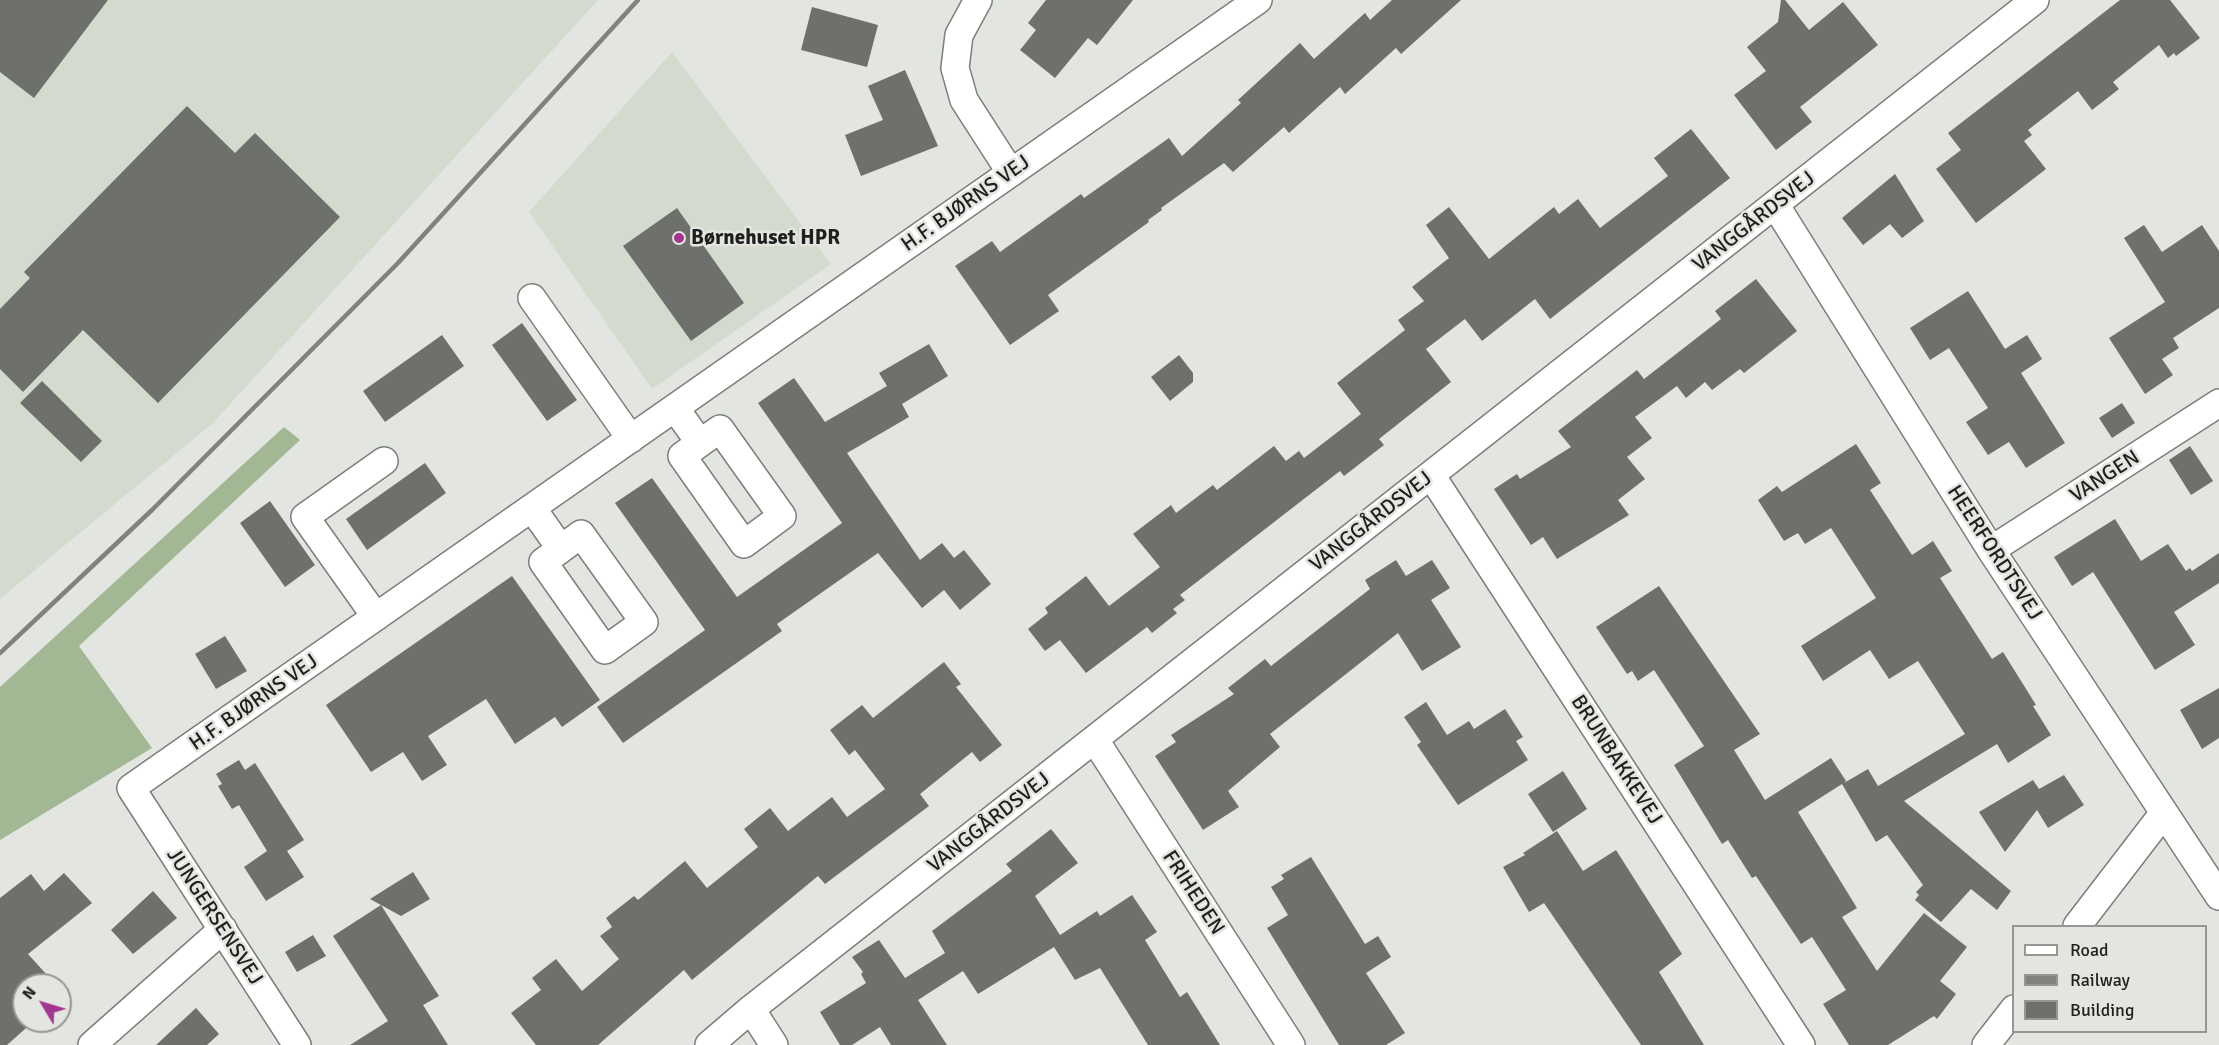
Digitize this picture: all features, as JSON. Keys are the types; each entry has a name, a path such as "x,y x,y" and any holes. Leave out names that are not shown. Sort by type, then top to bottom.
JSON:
{"street":[{"path":"978,0 959,35 955,68 964,100 1011,173"},
{"name":"H.F. BJØRNS VEJ","path":"131,788 1258,0"},
{"name":"VANGGÅRDSVEJ","path":"709,1045 751,1009 1776,206 2035,0"},
{"name":"HEERFORDTSVEJ","path":"1776,206 1991,550 2219,896"},
{"path":"532,298 631,439"},
{"name":"VANGEN","path":"1991,550 2219,403"},
{"path":"675,408 700,443"},
{"path":"376,617 305,517 384,461"},
{"name":"BRUNBAKKEVEJ","path":"1431,475 1801,1045"},
{"path":"532,508 561,549"},
{"name":"FRIHEDEN","path":"1095,740 1291,1045"},
{"name":"JUNGERSENSVEJ","path":"131,788 297,1045"},
{"path":"2079,925 2163,814"},
{"path":"92,1045 223,929"},
{"path":"751,1009 774,1045"},
{"path":"1986,1045 2012,1011"}],"shaded area":[{"path":"0,0 598,0 213,423 0,599"},
{"name":"Børnehuset HPR","path":"672,52 831,264 652,389 529,212"}],"green space":[{"path":"284,427 300,440 79,646 152,748 0,840 0,687"}],"building":[{"path":"0,0 108,0 34,98 0,72"},
{"path":"1046,0 1133,0 1097,45 1088,38 1055,78 1020,50 1036,30 1028,23"},
{"path":"1392,0 1461,0 1401,54 1396,48 1345,94 1340,87 1289,133 1284,127 1233,172 1224,163 1161,208 1162,210 1148,220 1149,222 1048,295 1059,311 1010,345 955,266 992,241 1000,252 1081,194 1084,198 1169,138 1182,156 1241,103 1238,100 1300,43 1314,59 1365,13 1370,20"},
{"path":"1781,0 1785,0 1809,30 1843,2 1878,45 1800,107 1812,122 1776,150 1734,95 1766,71 1747,47 1778,22"},
{"path":"2120,0 2170,0 2200,38 2176,56 2174,53 2168,58 2159,45 2113,82 2119,89 2092,110 2078,91 2028,130 2032,135 2024,141 2046,169 1976,223 1936,169 1961,150 1948,133"},
{"path":"812,7 878,25 867,67 801,50"},
{"path":"905,70 938,146 861,176 845,135 883,120 868,86"},
{"path":"187,106 235,153 255,133 340,217 158,403 83,330 23,392 0,369 0,309 30,278 24,272"},
{"path":"1691,129 1730,178 1550,319 1535,299 1482,341 1465,319 1426,349 1451,382 1379,439 1384,445 1344,476 1340,471 1180,595 1185,600 1173,609 1177,613 1152,633 1147,627 1086,673 1060,640 1045,651 1028,629 1048,613 1045,608 1086,576 1109,606 1160,567 1133,534 1171,505 1176,513 1213,485 1217,490 1274,446 1286,461 1299,451 1304,458 1361,414 1337,383 1405,330 1398,320 1424,301 1412,287 1449,258 1426,225 1449,207 1489,259 1554,207 1559,214 1578,199 1600,228 1668,176 1654,158"},
{"path":"1895,174 1924,221 1902,238 1890,224 1863,245 1842,218"},
{"path":"677,208 744,303 691,341 623,246"},
{"path":"2144,225 2162,252 2202,225 2219,251 2219,308 2173,338 2179,348 2162,359 2173,375 2145,394 2109,338 2165,302 2124,238"},
{"path":"1756,279 1797,331 1744,373 1740,369 1712,390 1705,382 1686,398 1677,386 1635,417 1652,438 1627,457 1645,479 1618,500 1629,515 1557,559 1543,537 1531,545 1494,489 1517,474 1520,479 1571,447 1558,431 1637,370 1644,379 1721,319 1715,311"},
{"path":"1968,291 2005,349 2027,335 2042,359 2021,373 2065,443 2026,468 2009,442 1988,455 1966,422 1988,408 1949,348 1930,360 1910,328"},
{"path":"522,323 577,400 547,421 492,345"},
{"path":"442,335 464,366 385,422 363,391"},
{"path":"929,344 948,376 902,404 909,417 847,453 920,560 942,543 954,558 964,550 991,584 960,610 944,590 922,608 878,553 777,624 782,631 623,743 597,707 705,630 615,503 652,478 737,597 842,523 758,403 794,378 825,422 887,386 879,373"},
{"path":"1179,355 1193,373 1193,382 1170,401 1151,377"},
{"path":"42,381 102,441 81,462 20,403"},
{"path":"2122,403 2135,423 2112,438 2099,418"},
{"path":"1856,444 1881,483 1870,490 1912,555 1933,541 1952,571 1940,578 1992,659 2003,652 2036,705 2033,706 2051,735 2008,763 1997,744 1904,801 2011,891 1997,910 1971,889 1941,922 1915,900 1919,895 1916,892 1923,885 1887,835 1876,842 1842,784 1798,812 1857,908 1842,917 1877,971 1924,913 1967,947 1940,981 1956,994 1937,1019 1934,1016 1888,1045 1849,1045 1823,1004 1846,990 1812,937 1801,944 1756,876 1752,878 1728,840 1722,844 1674,765 1704,746 1654,670 1638,681 1632,671 1627,674 1596,627 1659,586 1760,734 1734,750 1765,800 1831,758 1846,781 1844,783 1868,769 1878,786 1965,734 1918,661 1889,679 1870,650 1823,681 1801,646 1876,598 1831,528 1805,544 1798,533 1784,541 1758,500 1777,486 1782,492"},
{"path":"2190,446 2213,481 2191,495 2169,460"},
{"path":"425,463 446,493 367,550 346,519"},
{"path":"270,501 315,565 285,587 240,523"},
{"path":"2115,519 2141,561 2168,544 2186,571 2190,568 2192,571 2219,553 2219,583 2174,612 2195,645 2155,670 2093,572 2072,586 2054,557"},
{"path":"1396,560 1406,576 1432,560 1450,588 1431,600 1461,647 1422,671 1398,633 1270,734 1280,747 1228,791 1239,807 1203,830 1155,756 1176,742 1171,735 1234,694 1228,688 1265,659 1271,666 1370,589 1365,580"},
{"path":"512,576 600,700 562,727 555,717 515,744 486,699 428,736 447,765 422,781 403,752 371,772 326,705"},
{"path":"225,636 247,671 216,689 195,654"},
{"path":"944,662 961,684 956,687 1002,745 980,762 972,752 920,794 929,806 825,884 818,876 692,980 684,970 598,1045 536,1045 511,1013 541,990 532,978 556,959 582,991 619,959 600,936 612,927 606,918 634,896 638,900 685,861 707,888 758,847 744,829 770,808 788,831 832,797 847,817 885,789 855,750 849,755 830,730 862,705 873,718"},
{"path":"2219,688 2219,738 2202,749 2180,710"},
{"path":"1426,702 1447,735 1469,721 1474,729 1505,709 1523,737 1516,741 1528,760 1458,805 1417,745 1421,742 1404,717"},
{"path":"239,760 245,770 255,763 304,840 287,851 304,877 266,901 244,867 267,851 239,805 232,809 218,786 222,784 216,774"},
{"path":"1563,771 1587,809 1553,832 1528,794"},
{"path":"2064,775 2084,805 2048,828 2037,810 2005,852 1979,812 2033,780 2039,789"},
{"path":"1051,829 1078,863 1035,896 1060,935 1097,911 1100,916 1132,895 1157,932 1145,940 1180,997 1187,992 1220,1045 1148,1045 1100,968 1075,980 1054,947 978,994 963,971 918,1000 947,1045 891,1045 880,1027 852,1045 840,1045 820,1012 866,983 861,974 863,972 852,957 879,940 905,978 945,953 932,931 1012,871 1006,864"},
{"path":"1557,831 1583,871 1616,850 1682,954 1659,972 1704,1045 1641,1045 1544,903 1529,912 1503,867 1525,855 1523,853"},
{"path":"1311,857 1365,944 1378,936 1391,957 1366,973 1405,1033 1386,1045 1339,1045 1267,928 1288,915 1271,887 1284,879 1281,875"},
{"path":"413,872 430,899 401,916 370,899"},
{"path":"64,873 92,903 28,954 45,973 12,973 12,1033 20,1033 7,1045 0,1045 0,898 31,874 44,891"},
{"path":"153,891 177,918 133,954 111,930"},
{"path":"381,905 439,996 423,1005 448,1045 350,1045 388,1021 333,936"},
{"path":"313,935 326,956 297,972 285,952"},
{"path":"196,1008 219,1034 207,1045 156,1045"}],"railway":[{"path":"0,653 152,510 398,263 638,0"}],"place":[{"name":"Børnehuset HPR","path":"679,238"}]}
